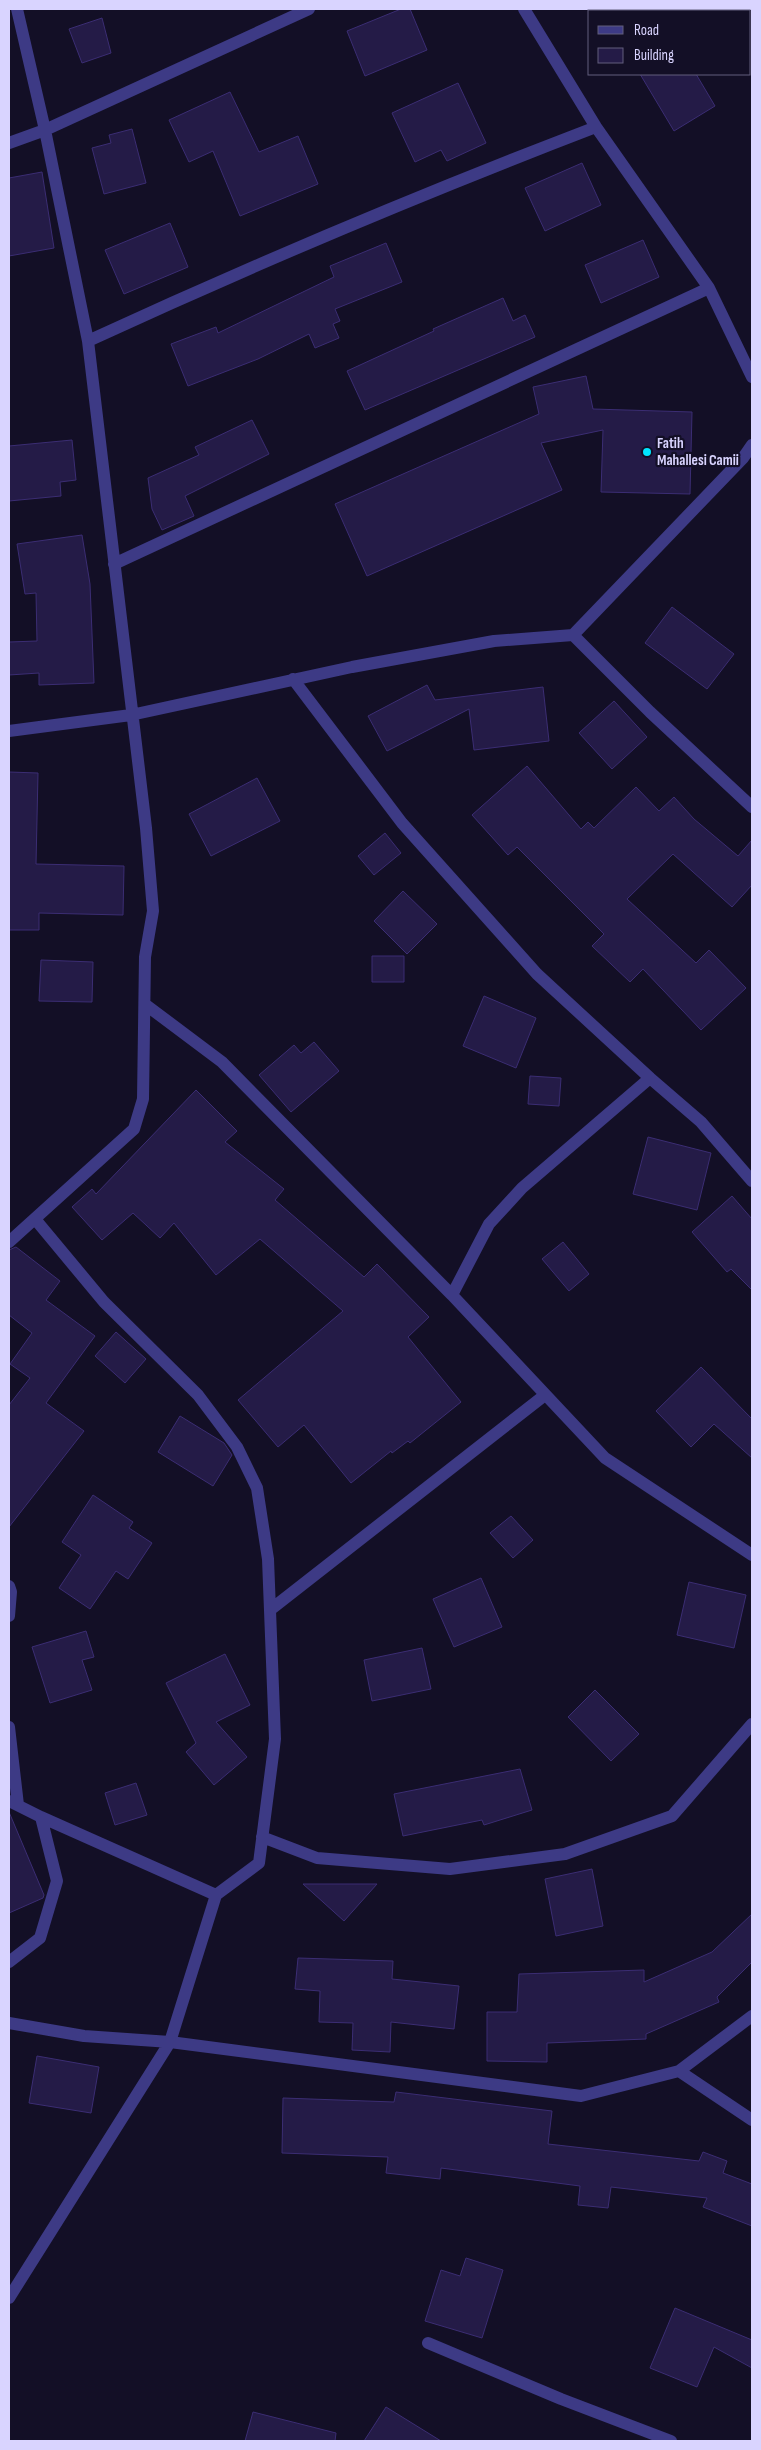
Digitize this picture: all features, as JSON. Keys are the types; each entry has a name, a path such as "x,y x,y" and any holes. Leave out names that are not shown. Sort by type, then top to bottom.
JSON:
{"street":[{"path":"9,1242 134,1129 143,1099 146,1005 145,957 153,912 146,828 131,715 88,341 46,130 17,9"},
{"path":"9,143 46,130 310,9"},
{"path":"524,9 596,127 709,288 752,377"},
{"path":"88,341 192,293 466,176 596,127"},
{"path":"114,564 709,288"},
{"path":"9,731 131,715 293,679 494,641 573,635 743,458 752,445"},
{"path":"573,635 650,712 752,807"},
{"path":"293,679 402,823 537,974 650,1078 701,1122 752,1180"},
{"path":"146,1005 222,1062 452,1295 606,1458 752,1556"},
{"path":"452,1295 489,1224 522,1188 650,1078"},
{"path":"9,2298 170,2042 216,1895 258,1863 275,1739 268,1560 257,1488 237,1447 198,1394 104,1302 35,1219"},
{"path":"270,1610 545,1394"},
{"path":"9,1586 11,1592 9,1616"},
{"path":"262,1837 317,1858 450,1869 565,1854 672,1816 752,1724"},
{"path":"9,1727 13,1803 216,1895"},
{"path":"9,1962 40,1938 57,1880 41,1817"},
{"path":"9,2024 84,2036 170,2042 581,2096 679,2071 752,2016"},
{"path":"679,2071 752,2120"},
{"path":"428,2343 561,2399 671,2441"}],"building":[{"path":"401,9 410,9 427,50 365,76 347,31"},
{"path":"102,18 111,53 82,63 69,29"},
{"path":"641,75 697,75 715,106 674,131"},
{"path":"458,83 486,143 447,161 441,150 415,162 392,113"},
{"path":"230,92 259,152 298,136 318,184 240,216 213,151 189,162 169,120"},
{"path":"132,129 146,183 104,194 92,148 111,143 109,135"},
{"path":"582,163 601,205 545,231 525,188"},
{"path":"42,172 54,248 9,256 9,178"},
{"path":"170,223 188,267 124,294 105,250"},
{"path":"643,240 659,277 601,303 585,265"},
{"path":"386,243 402,282 335,309 340,321 333,324 339,338 315,348 309,334 258,359 188,386 171,344 216,327 218,333 334,277 330,266"},
{"path":"503,298 513,321 525,315 535,337 365,410 347,371 434,331 433,329"},
{"path":"586,376 593,409 692,412 690,494 601,492 603,430 541,443 562,490 367,576 335,504 539,414 533,387"},
{"path":"252,420 269,454 185,496 194,516 162,530 152,509 148,478 199,455 195,447"},
{"path":"72,440 76,480 60,482 61,496 9,501 9,446"},
{"path":"82,535 90,584 94,683 39,685 39,673 9,675 9,642 37,641 36,593 25,594 17,544"},
{"path":"672,607 734,654 707,689 645,643"},
{"path":"427,685 435,700 543,687 549,741 474,750 469,709 387,751 368,716"},
{"path":"614,701 647,737 612,769 579,733"},
{"path":"527,766 581,829 588,822 594,828 636,787 659,811 674,797 694,819 738,856 752,840 752,885 732,907 673,854 627,899 696,963 709,950 746,988 701,1030 643,969 630,982 592,946 604,934 517,847 508,855 472,815"},
{"path":"9,772 38,773 36,864 124,866 123,915 39,913 39,930 9,930"},
{"path":"257,778 280,821 211,856 189,814"},
{"path":"385,833 401,853 374,875 358,856"},
{"path":"403,891 437,924 407,954 374,921"},
{"path":"372,956 404,956 404,982 372,982"},
{"path":"41,960 93,962 92,1002 39,1001"},
{"path":"484,996 536,1018 516,1068 463,1046"},
{"path":"314,1042 339,1071 291,1112 259,1075 294,1045 301,1053"},
{"path":"530,1076 561,1078 559,1106 528,1104"},
{"path":"196,1090 237,1131 225,1142 284,1189 275,1200 364,1277 377,1264 429,1317 408,1337 461,1402 410,1443 408,1441 392,1453 391,1451 351,1483 304,1425 278,1447 238,1400 343,1311 260,1239 216,1275 174,1223 160,1238 133,1213 102,1240 72,1207 92,1189 96,1194"},
{"path":"648,1137 711,1153 697,1210 633,1194"},
{"path":"732,1196 752,1219 752,1290 731,1269 727,1272 692,1232"},
{"path":"563,1242 589,1274 569,1291 542,1259"},
{"path":"16,1247 60,1281 46,1300 95,1336 46,1403 84,1431 9,1527 9,1405 30,1378 10,1364 32,1333 9,1315 9,1250"},
{"path":"116,1332 146,1359 125,1383 95,1356"},
{"path":"701,1367 752,1419 752,1458 714,1424 691,1447 656,1411"},
{"path":"180,1416 224,1443 232,1455 213,1486 158,1452"},
{"path":"93,1495 133,1522 129,1528 152,1543 128,1579 116,1571 90,1609 59,1588 81,1555 62,1542"},
{"path":"511,1516 533,1540 513,1558 490,1533"},
{"path":"481,1578 502,1627 454,1647 433,1599"},
{"path":"689,1582 746,1595 734,1648 677,1635"},
{"path":"86,1631 94,1657 82,1660 92,1690 50,1703 32,1647"},
{"path":"422,1648 431,1689 372,1701 364,1660"},
{"path":"225,1654 250,1705 216,1722 247,1757 214,1785 186,1752 196,1743 166,1683"},
{"path":"595,1690 639,1734 611,1761 568,1717"},
{"path":"520,1769 532,1810 484,1825 482,1820 403,1836 394,1794"},
{"path":"136,1783 147,1815 115,1825 105,1793"},
{"path":"9,1812 44,1895 43,1898 9,1913"},
{"path":"592,1869 603,1926 556,1936 545,1879"},
{"path":"303,1884 377,1884 344,1921"},
{"path":"752,1914 752,1962 717,1997 719,2002 646,2034 646,2039 547,2043 547,2062 487,2061 487,2012 517,2012 519,1974 644,1970 644,1982 712,1952"},
{"path":"298,1958 393,1961 392,1979 459,1986 454,2029 391,2022 390,2052 352,2050 353,2023 319,2022 320,1991 295,1989"},
{"path":"37,2056 99,2067 91,2113 29,2103"},
{"path":"396,2092 552,2111 548,2144 699,2161 703,2152 727,2161 723,2173 752,2184 752,2226 703,2207 707,2198 611,2187 608,2208 578,2205 580,2186 441,2168 440,2179 386,2173 388,2157 282,2153 283,2098 394,2102"},
{"path":"466,2258 503,2270 482,2338 425,2321 441,2270 460,2276"},
{"path":"675,2308 752,2340 752,2368 714,2347 697,2387 650,2368"},
{"path":"386,2407 441,2441 364,2441"},
{"path":"253,2412 336,2433 335,2441 245,2441"}],"place":[{"name":"Fatih Mahallesi Camii","path":"647,452"}]}
